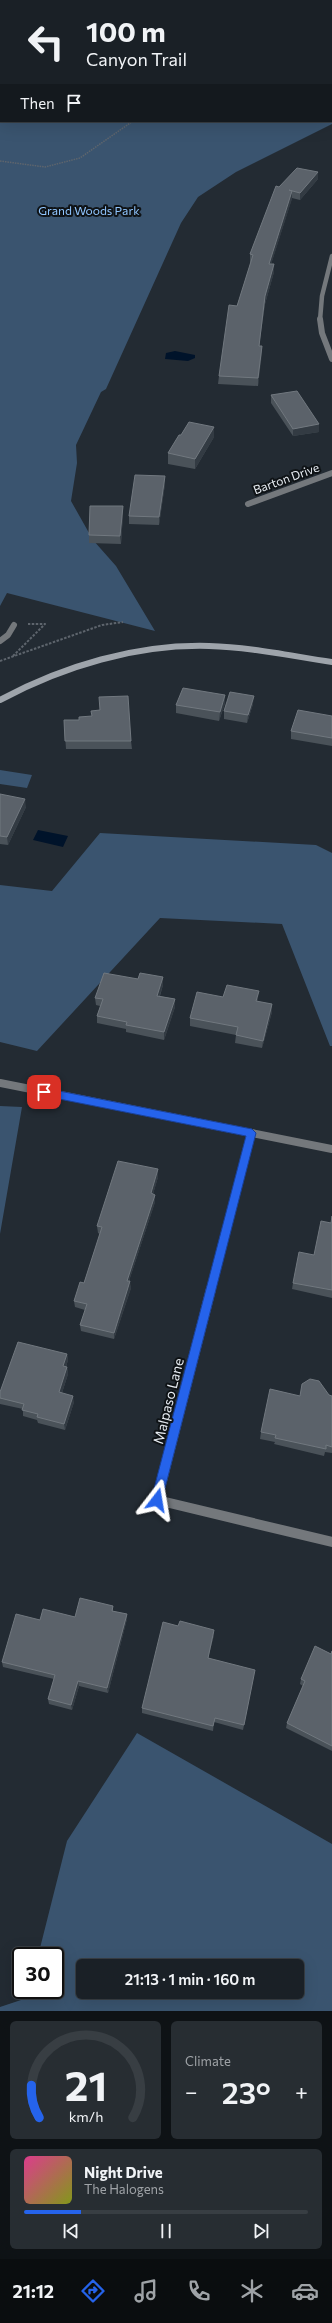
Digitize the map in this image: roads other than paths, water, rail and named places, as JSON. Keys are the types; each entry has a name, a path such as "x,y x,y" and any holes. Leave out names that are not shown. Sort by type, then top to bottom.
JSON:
{"street":[{"path":"332,256 322,288 319,320 321,334 332,359"},
{"name":"Barton Drive","path":"248,504 332,473"},
{"path":"0,641 8,635 14,625"},
{"path":"0,700 16,690 116,657 172,647 214,647 332,662"},
{"path":"0,1083 332,1148"},
{"name":"Malpaso Lane","path":"252,1133 157,1500 332,1542"}],"park label":[{"name":"Grand Woods Park","path":"89,210"}]}
